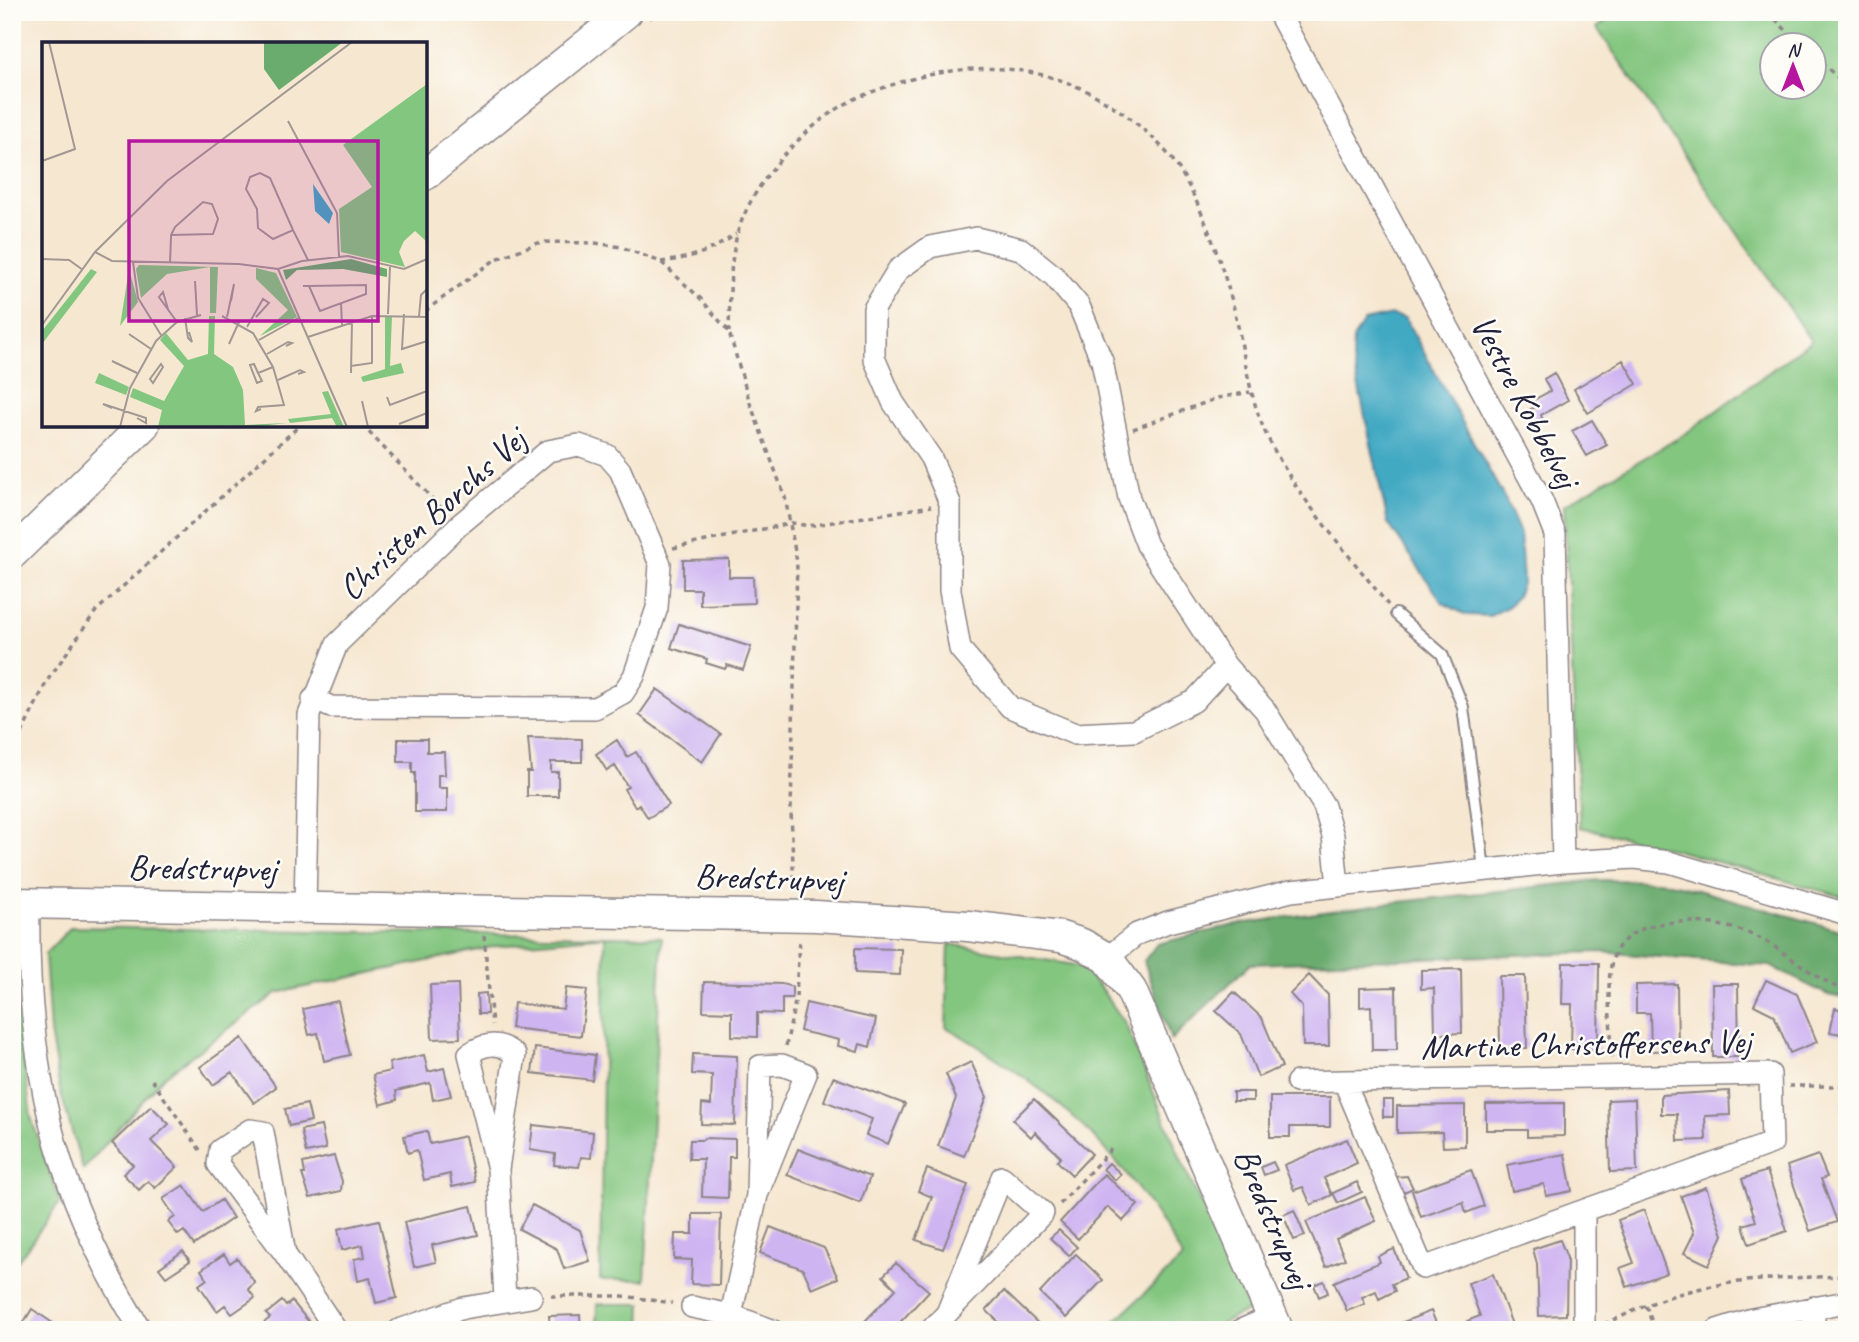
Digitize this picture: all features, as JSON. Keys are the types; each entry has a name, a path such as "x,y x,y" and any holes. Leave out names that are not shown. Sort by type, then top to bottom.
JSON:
{"street":[{"path":"427,173 627,12"},
{"name":"Vestre Kobbelvej","path":"1278,12 1542,501 1555,534 1563,862"},
{"path":"1226,666 1194,701 1134,730 1075,734 1010,708 960,649 950,590 950,503 931,458 893,402 874,358 874,309 898,270 930,247 976,238 1021,249 1054,276 1079,306 1102,361 1129,498 1147,545 1226,666 1265,710 1324,806 1333,836 1338,886"},
{"path":"12,554 142,427"},
{"name":"Christen Borchs Vej","path":"305,908 309,715 313,699 337,644 458,526 548,451 579,445 607,455 620,470 656,551 661,578 657,608 634,676 623,693 611,702 595,708 331,708 313,699"},
{"path":"1107,958 1137,934 1168,922 1290,891 1563,862 1634,858 1668,862 1847,914"},
{"path":"21,903 33,1040 50,1125 81,1216 121,1298 141,1330"},
{"name":"Bredstrupvej","path":"21,903 816,916 968,926 1061,937 1107,958 1119,971 1142,1011 1275,1323"},
{"path":"498,1169 515,1055 506,1046 494,1044 481,1046 469,1054 498,1169 505,1300"},
{"path":"731,1315 757,1195 806,1074 782,1065 760,1066 757,1195"},
{"name":"Martine Christoffersens Vej","path":"1297,1082 1344,1081 1613,1077 1770,1074 1772,1143 1423,1268 1344,1081"},
{"path":"285,1254 262,1132 250,1130 220,1150 218,1164 285,1254 336,1330"},
{"path":"932,1330 1043,1213 1002,1177 947,1313"},
{"path":"1584,1212 1593,1327"},
{"path":"410,1328 505,1300 531,1297"},
{"path":"1717,1330 1752,1319 1847,1302"},
{"path":"692,1307 731,1315 772,1330"},
{"path":"1814,1307 1814,1330"},
{"path":"1241,1330 1275,1323"}],"lane":[{"path":"1396,614 1442,654 1463,708 1484,869"}],"path":[{"path":"1768,12 1788,32"},
{"path":"729,332 737,233 755,197 789,150 818,121 856,98 898,81 947,71 990,67 1036,72 1076,84 1114,105 1153,136 1182,173 1196,202 1231,299 1250,392 1270,443 1300,491 1396,614"},
{"path":"1828,69 1847,86"},
{"path":"661,262 692,258 715,249 737,233"},
{"path":"427,310 496,259 541,242 595,243 621,247 661,262 701,299 729,332 792,523 797,562 791,810 794,906"},
{"path":"1115,436 1217,398 1250,392"},
{"path":"12,762 21,735 47,681 96,611 298,427"},
{"path":"364,427 458,526"},
{"path":"656,551 792,523 809,526 950,503"},
{"path":"1613,1077 1611,965 1617,951 1633,933 1682,921 1707,921 1734,927 1764,940 1832,986 1847,992"},
{"path":"484,923 494,1044"},
{"path":"782,1065 796,997 799,928"},
{"path":"152,1080 202,1154 219,1158"},
{"path":"1770,1086 1847,1086"},
{"path":"1043,1213 1052,1211 1111,1149"},
{"path":"1593,1327 1670,1297 1715,1285 1762,1279 1847,1276"},
{"path":"531,1297 622,1296 692,1307"},
{"path":"1646,1306 1656,1330"}],"green space":[{"path":"1618,12 1847,12 1847,898 1668,848 1580,827 1564,505 1685,434 1811,341 1597,28"},
{"path":"1599,880 1658,881 1680,885 1847,932 1847,999 1828,995 1770,966 1600,952 1250,964 1171,1040 1144,961 1157,944 1239,924 1380,904"},
{"path":"71,927 606,936 662,937 645,1280 600,1280 605,936 497,946 277,993 163,1077 83,1170 60,1090 50,1032 45,954"},
{"path":"949,944 1080,966 1099,986 1125,1023 1182,1162 1249,1310 1208,1330 1105,1330 1183,1258 1135,1184 1082,1125 1020,1074 946,1027"},
{"path":"12,960 31,1117 60,1202 12,1269"},
{"path":"597,1304 642,1304 641,1330 596,1330"}],"water":[{"path":"1392,315 1405,318 1506,501 1520,533 1523,581 1509,606 1490,616 1466,615 1443,603 1388,523 1352,356 1353,339 1364,321"}],"building":[{"path":"1623,360 1637,384 1588,413 1574,389"},
{"path":"1554,373 1568,400 1541,415 1542,418 1531,425 1524,413 1535,407 1532,401 1550,391 1544,379"},
{"path":"1592,420 1607,445 1587,456 1572,431"},
{"path":"729,559 729,577 753,577 754,603 700,605 700,589 683,589 683,560"},
{"path":"679,624 751,647 743,670 727,665 725,669 706,663 707,659 671,648"},
{"path":"657,689 721,734 702,762 639,715"},
{"path":"528,738 582,739 582,762 551,762 551,772 558,772 558,796 527,796 527,772 531,772"},
{"path":"398,739 427,739 427,752 444,752 445,775 438,775 438,788 447,788 447,812 415,812 415,773 412,773 412,762 398,762"},
{"path":"617,740 627,757 636,752 669,805 648,818 639,804 635,807 624,789 628,787 615,766 607,771 596,754"},
{"path":"855,948 901,949 900,975 855,973"},
{"path":"1563,963 1599,963 1598,1050 1571,1049 1572,1004 1562,1004"},
{"path":"1461,969 1462,1033 1435,1034 1434,988 1421,989 1421,970"},
{"path":"1309,975 1328,995 1329,1046 1303,1046 1302,1007 1290,994"},
{"path":"1499,976 1525,976 1527,1048 1500,1049"},
{"path":"1766,980 1797,994 1817,1042 1790,1053 1774,1015 1754,1005"},
{"path":"704,982 783,984 792,987 792,998 782,998 782,1014 757,1013 757,1037 732,1036 732,1012 703,1011"},
{"path":"458,984 460,1038 432,1039 430,985"},
{"path":"1677,984 1678,1050 1651,1051 1650,1013 1636,1013 1636,985"},
{"path":"1712,984 1738,984 1739,1057 1713,1057"},
{"path":"1396,987 1397,1050 1372,1050 1371,1006 1360,1007 1360,988"},
{"path":"566,988 587,990 581,1036 511,1028 514,1003 563,1009"},
{"path":"1234,992 1262,1018 1282,1067 1258,1077 1241,1034 1216,1011"},
{"path":"486,993 487,1014 478,1014 477,994"},
{"path":"338,1001 350,1055 324,1061 318,1033 309,1035 303,1009"},
{"path":"806,1003 876,1019 870,1047 860,1044 858,1051 838,1046 839,1040 800,1031"},
{"path":"1835,1008 1847,1011 1847,1035 1830,1032"},
{"path":"242,1038 276,1087 254,1103 232,1072 213,1085 200,1067"},
{"path":"535,1048 595,1055 592,1080 532,1073"},
{"path":"693,1054 737,1056 735,1125 701,1124 702,1104 711,1105 712,1075 692,1074"},
{"path":"424,1055 428,1072 444,1068 451,1096 433,1100 430,1083 396,1091 397,1100 380,1105 373,1075 391,1071 389,1063"},
{"path":"971,1062 987,1097 964,1156 938,1146 956,1098 946,1074"},
{"path":"833,1077 905,1104 888,1144 866,1135 872,1119 824,1101"},
{"path":"1729,1091 1730,1115 1705,1116 1706,1140 1678,1141 1677,1114 1661,1114 1661,1095"},
{"path":"1233,1092 1253,1092 1253,1101 1233,1101"},
{"path":"1270,1097 1330,1097 1330,1127 1290,1127 1290,1137 1270,1137"},
{"path":"1034,1099 1092,1154 1072,1175 1057,1161 1061,1157 1035,1132 1031,1137 1013,1120"},
{"path":"1635,1099 1637,1171 1610,1172 1608,1100"},
{"path":"1383,1100 1393,1100 1393,1117 1383,1117"},
{"path":"1842,1101 1847,1101 1847,1124 1843,1124"},
{"path":"1564,1103 1564,1136 1527,1137 1527,1130 1486,1130 1486,1104"},
{"path":"307,1104 311,1121 289,1126 285,1109"},
{"path":"1465,1105 1465,1146 1443,1147 1442,1132 1397,1133 1397,1106"},
{"path":"151,1106 169,1124 151,1141 177,1167 155,1188 148,1181 139,1190 123,1174 133,1165 112,1143"},
{"path":"533,1125 593,1132 591,1158 581,1157 579,1167 554,1165 555,1154 530,1150"},
{"path":"321,1126 326,1149 306,1153 301,1130"},
{"path":"427,1131 430,1144 465,1136 475,1182 452,1187 450,1174 424,1180 417,1150 408,1153 404,1136"},
{"path":"735,1139 735,1157 729,1157 728,1198 702,1197 703,1159 689,1159 690,1140"},
{"path":"1347,1139 1357,1163 1324,1178 1332,1195 1311,1205 1303,1187 1294,1190 1284,1165"},
{"path":"798,1149 870,1177 860,1203 787,1175"},
{"path":"1565,1154 1572,1191 1546,1196 1544,1184 1512,1191 1507,1165"},
{"path":"1818,1155 1827,1177 1821,1179 1837,1222 1810,1231 1787,1166"},
{"path":"334,1156 342,1181 341,1191 310,1198 302,1174 305,1174 303,1163"},
{"path":"1273,1162 1277,1170 1264,1175 1261,1167"},
{"path":"1109,1163 1121,1174 1115,1180 1103,1169"},
{"path":"927,1169 968,1185 943,1249 916,1240 932,1197 918,1191"},
{"path":"1471,1170 1484,1206 1466,1213 1463,1202 1421,1217 1412,1191"},
{"path":"1767,1171 1787,1231 1749,1244 1743,1225 1756,1221 1742,1179"},
{"path":"1104,1174 1138,1205 1123,1221 1108,1207 1078,1239 1060,1222"},
{"path":"1407,1176 1413,1188 1402,1193 1395,1177"},
{"path":"1357,1182 1362,1192 1338,1203 1333,1193"},
{"path":"184,1185 203,1212 221,1200 233,1218 194,1245 184,1231 178,1235 168,1222 175,1217 163,1199"},
{"path":"1706,1187 1723,1235 1709,1265 1684,1253 1694,1233 1681,1196"},
{"path":"1365,1197 1376,1221 1336,1239 1345,1259 1326,1267 1306,1222"},
{"path":"532,1205 580,1230 590,1261 564,1269 557,1249 519,1229"},
{"path":"471,1206 478,1235 432,1245 436,1262 414,1267 404,1222"},
{"path":"1294,1210 1305,1236 1294,1240 1283,1215"},
{"path":"1644,1210 1667,1273 1627,1287 1620,1268 1634,1263 1618,1220"},
{"path":"693,1214 721,1214 719,1285 691,1284 692,1260 674,1259 675,1234 693,1234"},
{"path":"379,1220 397,1298 376,1303 370,1278 358,1281 354,1259 365,1257 363,1245 342,1250 338,1229"},
{"path":"770,1227 824,1248 838,1278 812,1289 803,1269 760,1253"},
{"path":"1059,1230 1077,1247 1069,1256 1050,1238"},
{"path":"1560,1240 1567,1258 1566,1315 1539,1316 1537,1264 1533,1249"},
{"path":"1394,1249 1406,1278 1392,1284 1395,1291 1379,1299 1376,1291 1362,1297 1365,1304 1347,1311 1334,1282 1380,1262 1378,1256"},
{"path":"183,1251 190,1261 166,1277 159,1268"},
{"path":"224,1254 230,1263 237,1258 255,1283 248,1289 255,1298 232,1314 225,1305 217,1311 199,1285 207,1279 201,1270"},
{"path":"1076,1254 1103,1280 1066,1318 1040,1293"},
{"path":"896,1263 929,1291 893,1330 865,1330 869,1325 865,1321 896,1289 883,1276"},
{"path":"1493,1274 1514,1330 1471,1330 1467,1321 1480,1316 1468,1283"},
{"path":"1324,1281 1328,1293 1319,1297 1314,1285"},
{"path":"1004,1291 1045,1330 1001,1330 1004,1327 986,1310"},
{"path":"282,1301 286,1306 292,1301 309,1322 299,1330 255,1330 270,1318 266,1314"},
{"path":"32,1309 63,1330 19,1330"},
{"path":"1431,1311 1439,1330 1383,1330"},
{"path":"580,1315 581,1330 550,1330 549,1316"}]}
